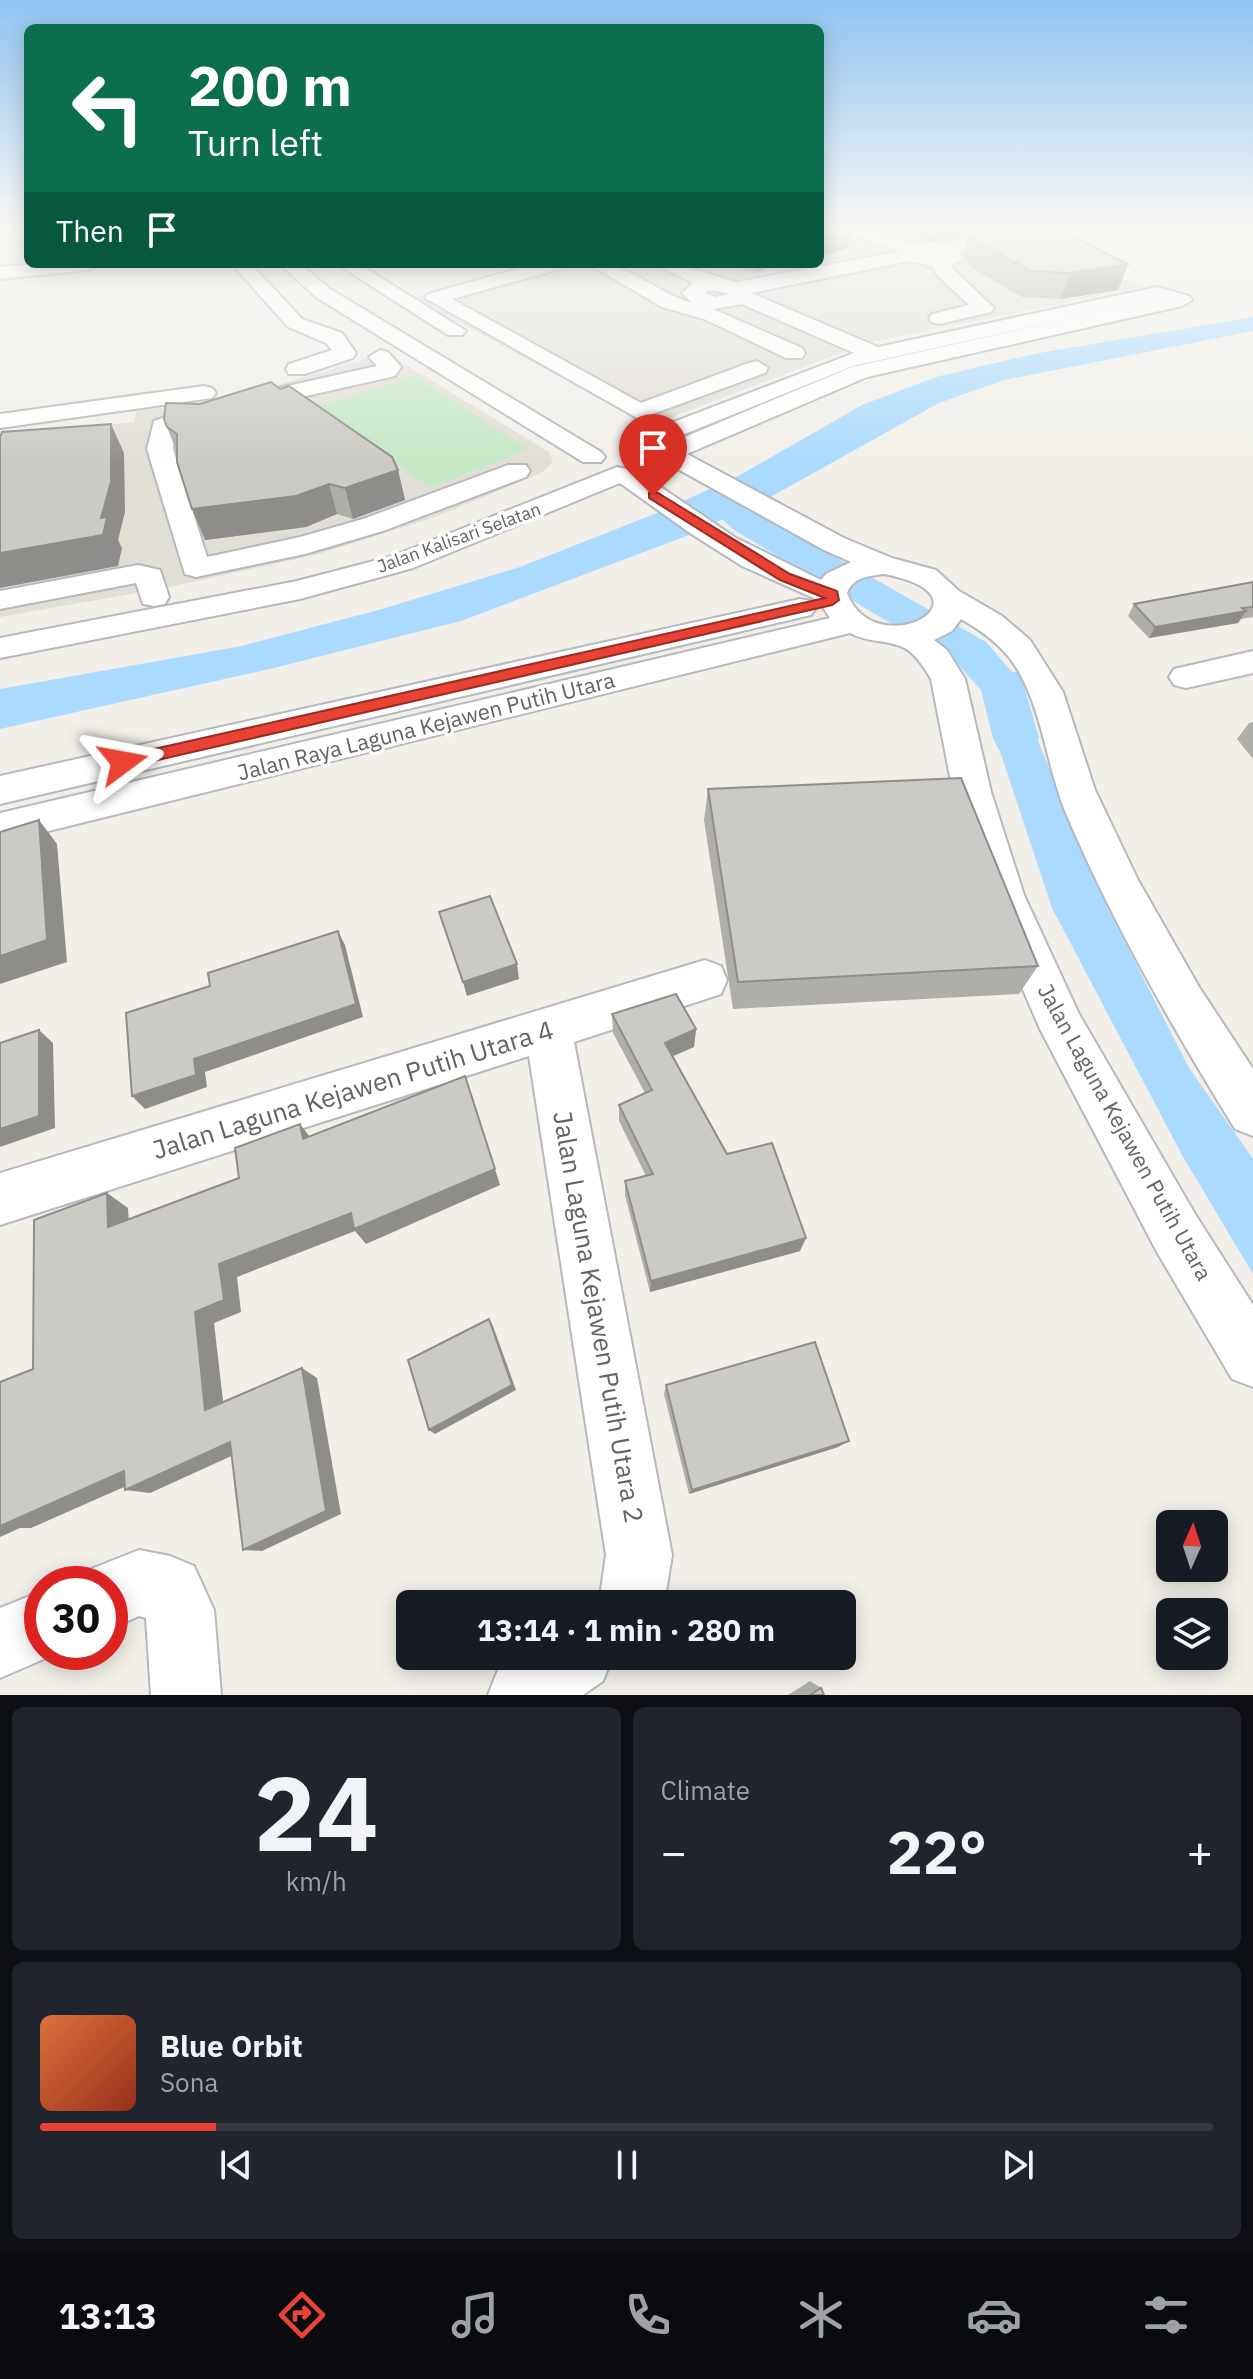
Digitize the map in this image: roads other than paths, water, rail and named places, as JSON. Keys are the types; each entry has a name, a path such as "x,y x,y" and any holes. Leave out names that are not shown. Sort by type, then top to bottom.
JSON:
{"street":[{"path":"0,421 236,388 345,353 334,338 295,323 281,308"},
{"path":"348,308 413,348 630,453 699,471 834,544 884,565 924,575 939,586 948,598 997,629 1024,653 1044,686 1079,796 1120,890 1190,1017 1253,1112"},
{"path":"412,308 630,453 653,496 839,606 869,631 909,636 929,631 944,623 950,611 948,598"},
{"path":"453,308 639,412 794,353 711,315 687,308"},
{"path":"756,308 846,350"},
{"path":"922,322 984,308"},
{"path":"630,453 860,372 952,344 1096,308"},
{"path":"630,453 846,350 876,343 952,344 1140,308"},
{"path":"200,588 160,449 163,426 186,408 387,371 390,367 380,357 413,348"},
{"name":"Jalan Kalisari Selatan","path":"0,626 292,569 470,502 630,453"},
{"name":"Jalan Kalisari Selatan","path":"0,648 200,588 300,590 403,562 630,453"},
{"path":"470,502 517,471"},
{"path":"839,606 831,587 838,578 850,571 884,565"},
{"path":"0,600 143,574 149,576 154,597"},
{"name":"Jalan Raya Laguna Kejawen Putih Utara","path":"0,790 839,606"},
{"name":"Jalan Raya Laguna Kejawen Putih Utara","path":"0,828 839,606"},
{"name":"Jalan Laguna Kejawen Putih Utara","path":"909,636 935,658 948,679 972,792 1003,895 1063,1029 1176,1233 1253,1358"},
{"path":"1186,677 1253,662"},
{"name":"Jalan Laguna Kejawen Putih Utara 4","path":"0,1199 705,980"},
{"name":"Jalan Laguna Kejawen Putih Utara 2","path":"548,1029 639,1555 635,1590"},
{"path":"128,1588 139,1583 170,1590 180,1610 186,1695"},
{"path":"0,1643 24,1633"},
{"path":"523,1695 558,1670"}],"water":[{"path":"1253,317 1253,331 1004,380 939,403 774,495 689,535 461,621 274,668 0,729 0,689 242,646 382,609 520,567 657,513 740,475 862,405 936,377 1034,354"},
{"path":"1020,672 1038,741 1107,907 1189,1068 1253,1159 1253,1274 1182,1155 1052,908 995,736 980,673"}],"waterway":[{"path":"723,504 747,522 971,652 1002,686 1016,738"}]}
